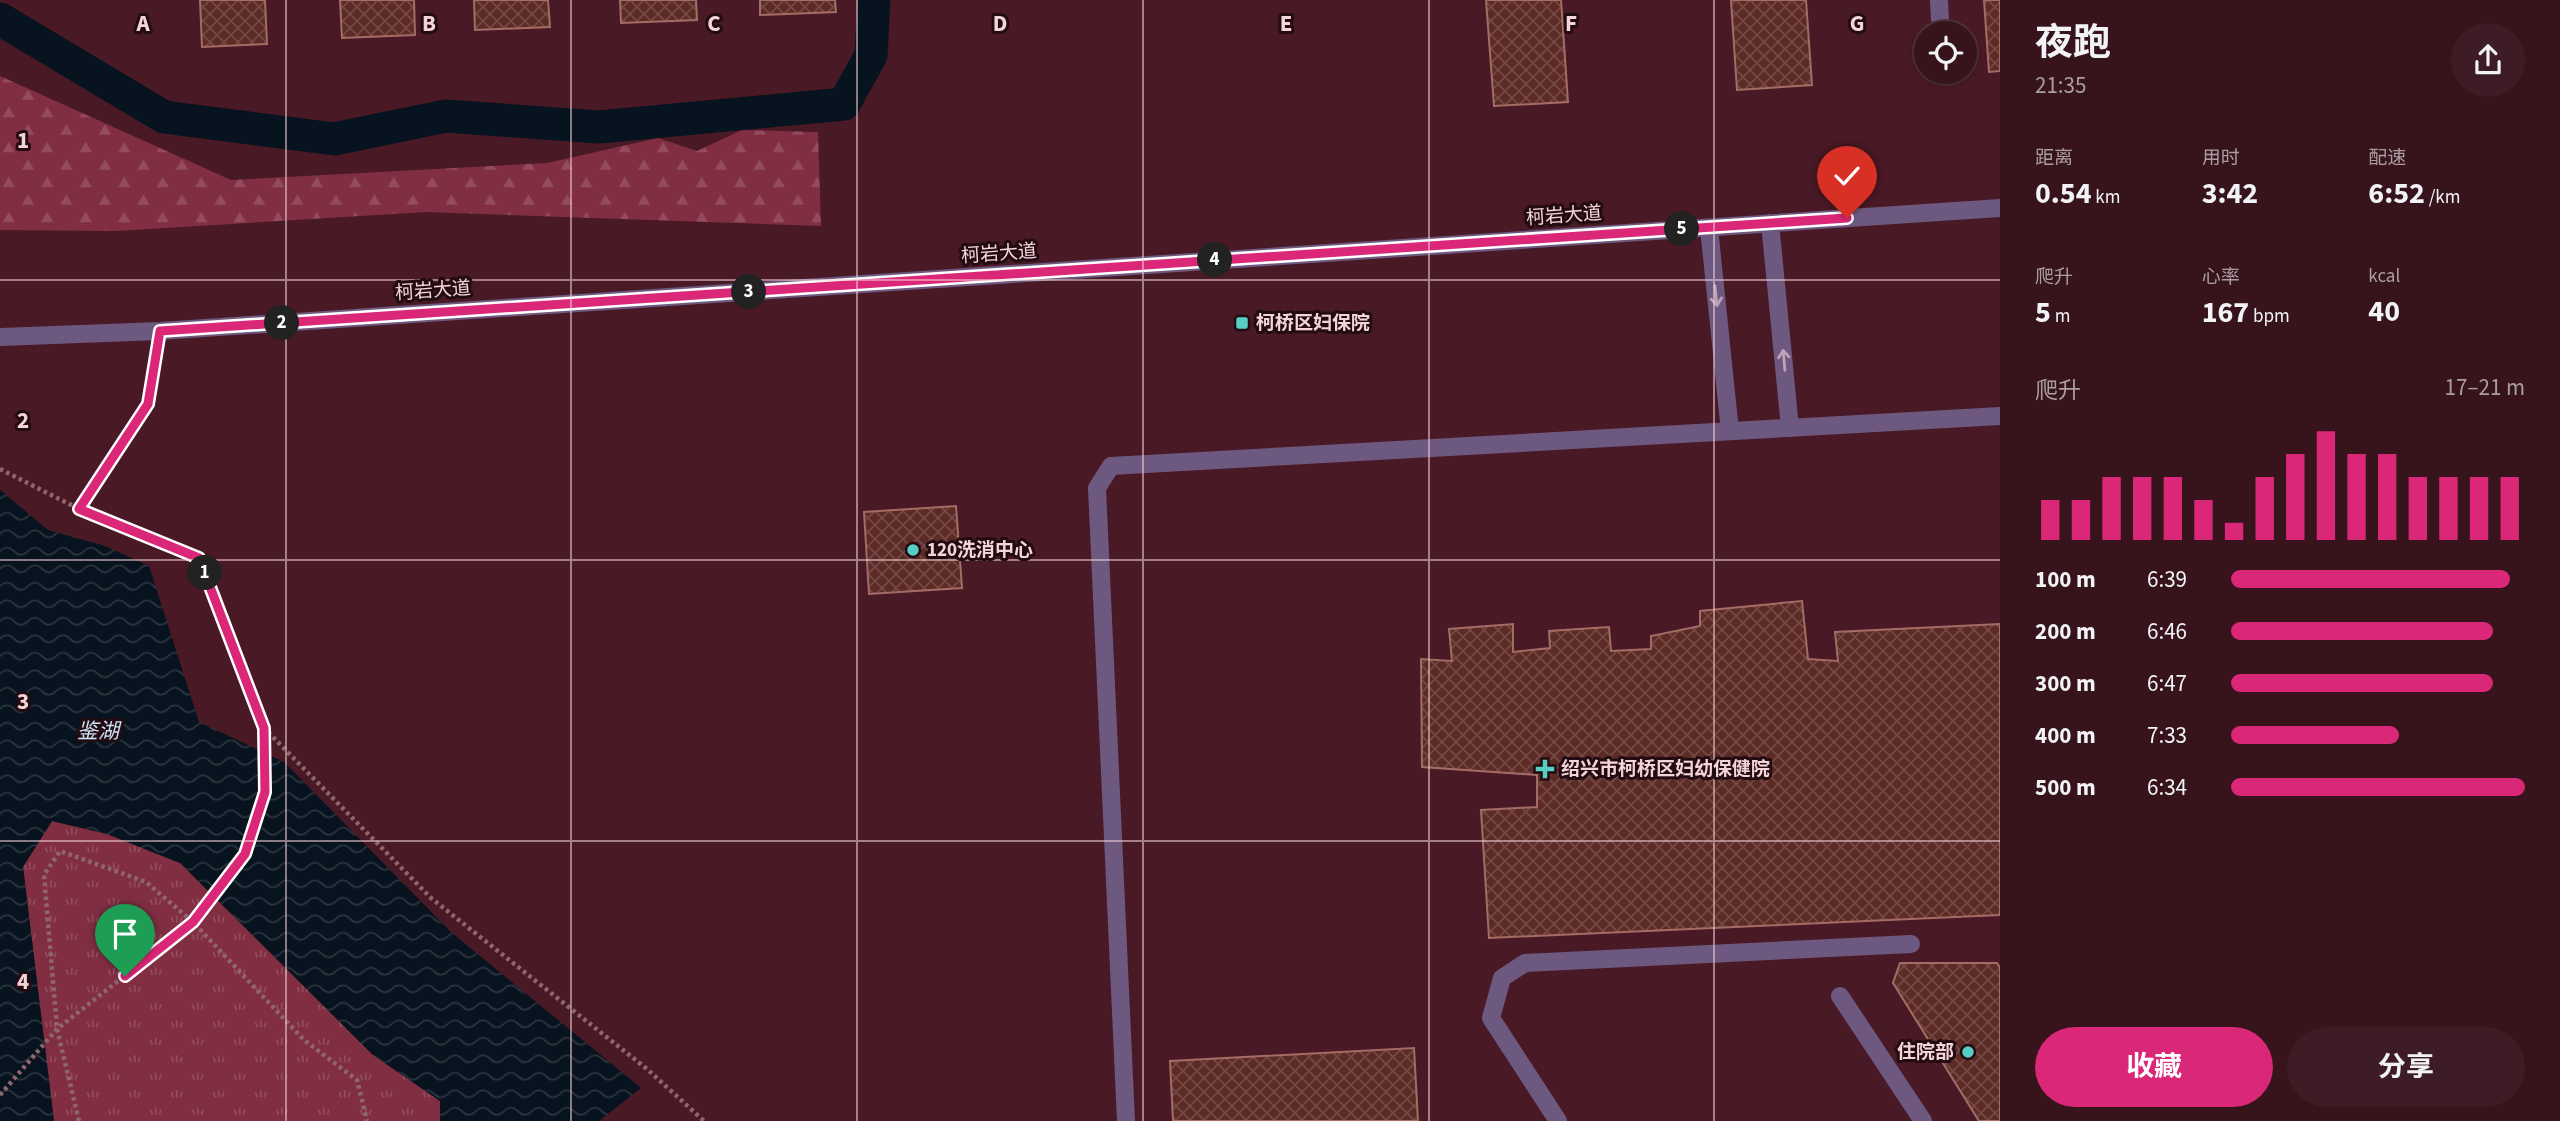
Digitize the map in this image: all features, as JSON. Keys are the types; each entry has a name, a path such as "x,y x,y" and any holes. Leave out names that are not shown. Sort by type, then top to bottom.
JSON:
{"street":[{"path":"1939,0 1940,20"},
{"name":"柯岩大道","path":"0,337 160,331 2000,208"},
{"path":"1770,223 1790,428"},
{"path":"1709,228 1730,432"},
{"path":"1126,1121 1097,488 1111,466 2000,416"},
{"path":"1558,1121 1491,1018 1502,978 1524,963 1911,944"},
{"path":"1840,996 1923,1121"}],"path":[{"path":"79,509 148,404 160,331"},
{"path":"0,469 79,509 199,558 264,728 265,792 245,854 193,922 57,1030 0,1094"},
{"path":"264,728 430,898 646,1069 704,1121"},
{"path":"79,1121 57,1030 44,875 60,851 146,882 193,922 304,1040 357,1080 368,1121"}],"green space":[{"path":"0,76 231,180 547,163 658,138 697,151 742,130 818,132 821,226 426,212 117,231 0,230"},
{"path":"52,821 107,834 180,863 373,1055 440,1101 440,1121 54,1121 23,867"}],"water":[{"name":"鉴湖","path":"0,490 48,530 105,546 149,566 199,722 284,762 452,933 641,1088 599,1121 440,1121 440,1101 373,1055 180,863 107,834 52,821 23,867 54,1121 0,1121"}],"building":[{"path":"200,0 265,0 267,44 202,47"},
{"path":"340,0 414,0 415,35 342,38"},
{"path":"474,0 548,0 550,27 475,30"},
{"path":"620,0 696,0 697,20 621,23"},
{"path":"760,0 835,0 836,12 760,15"},
{"path":"1486,0 1561,0 1568,102 1494,106"},
{"path":"1731,0 1806,0 1812,85 1737,90"},
{"path":"1984,0 2000,0 2000,71 1989,72"},
{"name":"120洗消中心","path":"956,506 962,588 869,594 864,512"},
{"path":"1802,601 1808,659 1838,661 1835,632 2000,624 2000,915 1489,938 1481,810 1537,807 1537,775 1422,767 1421,659 1452,661 1449,629 1513,624 1513,652 1550,648 1549,631 1609,627 1611,651 1651,649 1651,636 1700,626 1700,611"},
{"name":"住院部","path":"1900,963 1997,963 2000,968 2000,1121 1979,1121 1893,983"},
{"path":"1414,1048 1418,1121 1173,1121 1170,1061"}],"waterway":[{"path":"0,19 164,117 334,139 446,116 599,127 844,104 871,55 874,0"}],"place":[{"name":"柯桥区妇保院","path":"1242,323"},
{"name":"120洗消中心","path":"913,550"},
{"name":"绍兴市柯桥区妇幼保健院","path":"1545,769"},
{"name":"住院部","path":"1968,1052"}],"route":[{"path":"125,976 193,922 245,854 265,792 264,728 199,558 79,509 148,404 160,331 1847,218"}]}
